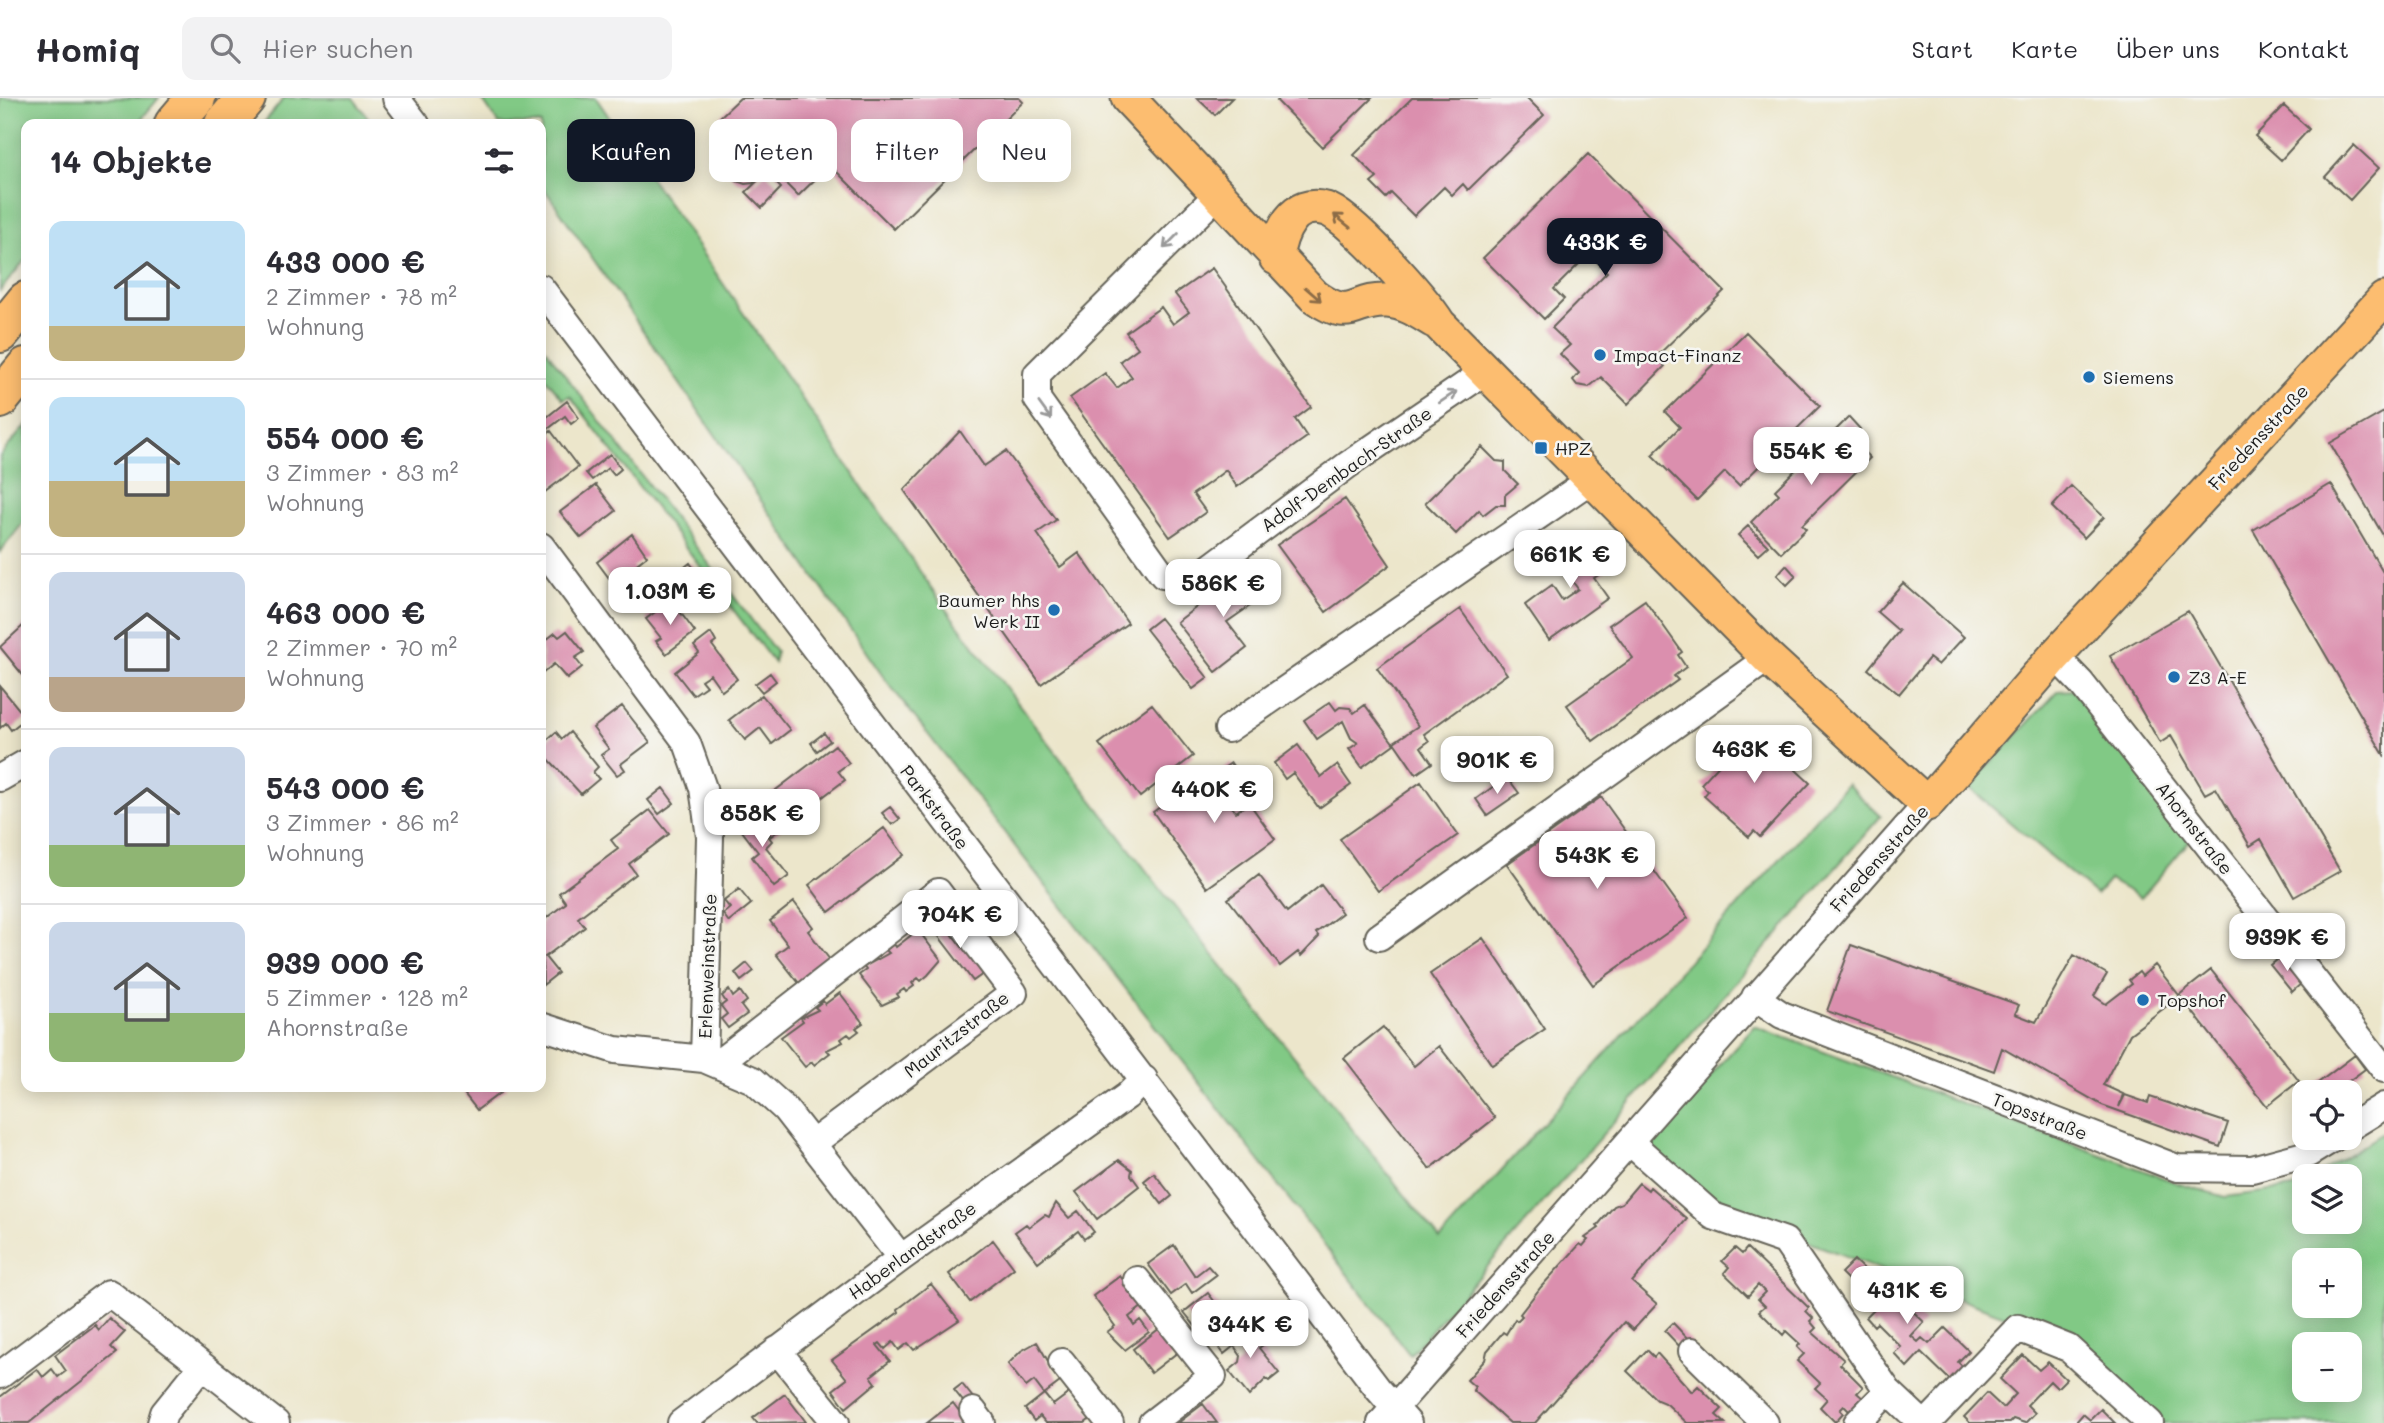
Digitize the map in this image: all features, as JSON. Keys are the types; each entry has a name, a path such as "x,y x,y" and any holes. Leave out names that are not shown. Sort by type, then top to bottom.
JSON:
{"highway":[{"path":"178,119 196,98"},
{"path":"228,119 246,98"},
{"path":"0,333 21,307"},
{"path":"0,399 21,373"}],"main road":[{"path":"1128,98 1314,296 1328,306 1346,312 1385,301 1405,304 1439,324"},
{"path":"1226,200 1264,219 1287,222"},
{"path":"1276,258 1279,237 1287,222 1297,213 1310,208 1326,209 1345,222 1426,304 1439,324 1768,657 1927,804"},
{"path":"1346,312 1377,286 1383,272 1382,259"},
{"name":"Friedensstraße","path":"1927,804 2055,656 2384,299"}],"street":[{"path":"397,98 412,119"},
{"name":"Adolf-Dembach-Straße","path":"1226,200 1037,374 1037,399 1163,575 1195,579 1349,464 1486,371"},
{"name":"Parkstraße","path":"546,295 1144,1079 1394,1418"},
{"path":"1228,729 1592,479"},
{"name":"Erlenweinstraße","path":"546,553 687,743 703,788 710,837 711,1062"},
{"name":"Ahornstraße","path":"2055,656 2081,683 2384,1069"},
{"path":"1379,937 1768,657"},
{"path":"0,778 21,765"},
{"name":"Friedensstraße","path":"1394,1418 1755,997 1927,804"},
{"name":"Mauritzstraße","path":"711,1062 938,892 1014,993 813,1143"},
{"name":"Topsstraße","path":"1755,997 1782,1015 2177,1168 2252,1170 2314,1150"},
{"path":"546,1028 615,1050 711,1062 753,1080 785,1109 901,1258"},
{"name":"Haberlandstraße","path":"681,1423 901,1258 1127,1096 1144,1079"},
{"path":"2362,1120 2384,1106"},
{"path":"1630,1143 1713,1216 1785,1241 1888,1391 1924,1423 2018,1328 2068,1348 2150,1423"},
{"path":"1137,1280 1213,1376 1152,1423"},
{"path":"0,1374 109,1293 276,1423"},
{"path":"777,1350 836,1423"},
{"path":"1692,1352 1765,1423"},
{"path":"1062,1362 1110,1423"},
{"path":"161,1423 164,1413 202,1366"},
{"path":"1857,1423 1888,1391"}],"green space":[{"path":"0,98 159,98 141,119 21,119 21,265 0,291"},
{"path":"284,98 353,98 369,119 267,119"},
{"path":"481,98 596,98 610,119 567,119 567,182 653,182 945,608 1162,891 1440,1239 1847,784 1881,816 1410,1355 882,675 546,191 546,119 496,119"},
{"path":"546,350 776,652 774,663 570,396 563,399 546,379"},
{"path":"21,431 21,525 0,552 0,456"},
{"path":"2073,690 2192,838 2141,898 2109,880 2096,895 1968,787 2058,691"},
{"path":"1754,1026 2180,1184 2225,1197 2292,1188 2292,1234 2362,1234 2362,1164 2334,1164 2356,1150 2362,1150 2362,1146 2384,1132 2384,1423 2161,1423 2079,1344 1721,1209 1649,1146"}],"building":[{"path":"740,98 1019,98 1023,102 1006,119 977,119 977,147 963,161 963,119 851,119 851,182 942,182 894,229 837,172 837,119 720,117"},
{"path":"1197,98 1232,98 1215,115"},
{"path":"1280,98 1372,98 1322,147 1277,101"},
{"path":"1412,98 1527,98 1544,115 1468,190 1463,184 1452,195 1444,187 1414,216 1391,193 1386,198 1371,183 1377,178 1354,155"},
{"path":"2284,106 2309,129 2281,160 2255,136"},
{"path":"2354,145 2379,168 2350,200 2325,177"},
{"path":"1588,154 1724,291 1656,357 1665,366 1628,404 1601,377 1589,387 1577,385 1573,380 1579,373 1560,354 1570,345 1552,328 1607,272 1589,254 1554,289 1564,299 1544,319 1483,258"},
{"path":"757,182 775,182 781,188 762,208 746,192"},
{"path":"784,182 812,182 798,196"},
{"path":"1212,268 1311,407 1295,419 1307,437 1237,487 1226,470 1193,494 1206,512 1170,537 1070,398 1105,373 1117,388 1132,377 1120,361 1138,348 1126,332 1161,307 1173,324 1189,312 1175,294"},
{"path":"1746,332 1820,406 1739,486 1725,472 1697,500 1652,455 1680,427 1665,412"},
{"path":"567,401 579,418 571,424 565,416 548,429 546,418"},
{"path":"2384,412 2384,537 2330,443"},
{"path":"1849,417 1860,429 1850,438 1870,458 1802,525 1806,529 1781,553 1751,522 1779,494 1775,490"},
{"path":"551,431 578,467 546,491 546,435"},
{"path":"960,431 984,466 1006,451 1056,520 1037,533 1060,567 1079,553 1128,623 1041,684 904,490"},
{"path":"1482,447 1496,461 1505,462 1505,471 1518,484 1505,495 1505,505 1496,505 1483,515 1479,510 1456,534 1425,503"},
{"path":"610,454 621,469 614,475 608,468 592,480 586,473"},
{"path":"2331,484 2384,574 2384,755 2253,530"},
{"path":"596,485 616,511 581,538 560,512"},
{"path":"2071,486 2104,517 2084,538 2052,507"},
{"path":"1345,499 1390,565 1326,612 1277,545"},
{"path":"1748,526 1768,546 1758,555 1738,535"},
{"path":"632,534 647,556 633,567 644,580 650,576 659,587 690,563 698,574 687,582 685,579 644,611 638,603 633,607 624,598 597,562"},
{"path":"1566,538 1574,549 1585,541 1606,570 1594,578 1608,598 1549,640 1525,605 1552,585 1562,600 1578,589 1550,550"},
{"path":"1786,565 1796,576 1787,585 1777,575"},
{"path":"1250,566 1270,592 1227,622 1247,648 1216,672 1177,622"},
{"path":"1903,583 1964,637 1938,665 1929,658 1899,694 1868,669 1899,631 1877,612"},
{"path":"671,600 695,632 666,654 656,641 661,638 646,619"},
{"path":"1645,600 1682,652 1678,655 1686,667 1674,676 1678,680 1593,741 1567,705 1633,658 1609,625"},
{"path":"1460,609 1507,674 1424,734 1429,741 1421,747 1432,763 1416,774 1394,742 1418,726 1377,668"},
{"path":"2188,611 2340,871 2294,897 2261,839 2250,846 2216,788 2205,794 2171,736 2160,743 2110,656"},
{"path":"1160,618 1208,678 1193,689 1146,629"},
{"path":"21,628 21,673 0,647"},
{"path":"567,631 584,652 575,658 582,667 567,679 554,664 546,671 546,640 555,633 559,637"},
{"path":"711,633 716,642 712,645 737,679 722,691 710,674 701,680 706,686 693,695 675,672 699,653 694,646"},
{"path":"770,673 776,681 762,692 755,684"},
{"path":"0,686 21,712 21,722 11,730 6,723 0,728"},
{"path":"762,695 790,730 772,744 760,728 745,740 729,720"},
{"path":"1330,702 1336,710 1340,707 1350,708 1354,713 1365,705 1394,744 1362,767 1349,749 1358,743 1351,738 1343,721 1317,739 1304,720"},
{"path":"1152,704 1193,756 1140,797 1099,744"},
{"path":"622,706 650,742 621,764 625,770 617,775 601,755 609,749 593,728"},
{"path":"1752,729 1810,783 1760,837 1754,831 1749,837 1704,796 1708,791 1701,784"},
{"path":"556,732 562,739 570,732 598,767 593,772 599,779 581,794 546,756 546,741"},
{"path":"824,733 830,741 817,751 811,743"},
{"path":"835,745 849,763 838,771 845,780 771,836 751,809"},
{"path":"1298,745 1321,777 1337,765 1351,785 1319,808 1293,773 1285,779 1274,763"},
{"path":"1231,763 1237,772 1240,770 1249,788 1228,802 1236,812 1249,803 1275,839 1207,888 1153,812 1208,773 1211,777"},
{"path":"1507,777 1519,793 1487,815 1476,799"},
{"path":"1421,782 1458,835 1378,891 1340,839"},
{"path":"663,788 674,803 659,814 648,800"},
{"path":"1601,797 1688,918 1593,985 1507,864 1541,840 1539,837 1547,835"},
{"path":"890,807 900,819 892,825 882,813"},
{"path":"650,810 669,834 629,864 636,874 578,918 585,927 546,956 546,918 566,903 559,893 618,849 611,840"},
{"path":"749,811 772,841 766,847 789,876 774,887 752,857 758,852 735,822"},
{"path":"884,828 904,855 829,912 809,885"},
{"path":"1259,875 1287,912 1321,885 1342,913 1316,933 1319,937 1301,956 1298,952 1280,966 1228,899"},
{"path":"739,889 751,904 729,922 723,914 730,908 724,901"},
{"path":"794,902 813,927 808,931 830,960 799,983 776,954 788,945 770,921"},
{"path":"948,919 987,971 973,981 934,930"},
{"path":"918,930 941,960 921,981 918,978 912,983 914,986 906,992 904,989 897,994 899,997 882,1005 859,975 866,970 864,967 889,953 886,950 894,944 896,947"},
{"path":"1483,938 1545,1029 1492,1065 1430,974"},
{"path":"1851,945 2019,1005 2015,1014 2036,1022 2074,955 2107,974 2094,996 2106,1004 2132,984 2129,980 2139,972 2142,976 2155,965 2179,995 2211,970 2298,1080 2292,1080 2292,1086 2267,1106 2180,996 2130,1034 2103,1085 2123,1094 2119,1107 2125,1095 2148,1103 2150,1097 2228,1123 2220,1147 2102,1105 2002,1048 1994,1071 1827,1011"},
{"path":"2282,955 2304,981 2292,992 2270,965"},
{"path":"546,958 558,973 546,983"},
{"path":"747,963 754,971 741,981 735,973"},
{"path":"729,990 733,997 740,991 747,1001 741,1006 747,1014 728,1028 721,1019 727,1014 721,1006 726,1002 722,996"},
{"path":"840,993 863,1023 856,1028 859,1031 851,1037 848,1034 841,1039 843,1042 827,1050 830,1053 814,1065 812,1062 805,1067 781,1037 803,1021 801,1018 818,1010 815,1007 823,1001 825,1004"},
{"path":"1383,1027 1414,1066 1439,1046 1495,1118 1430,1169 1344,1058"},
{"path":"2355,1055 2365,1069 2350,1080 2322,1080"},
{"path":"463,1092 501,1092 477,1110"},
{"path":"1119,1160 1132,1170 1131,1175 1139,1186 1097,1219 1076,1192"},
{"path":"1154,1173 1172,1196 1162,1204 1144,1181"},
{"path":"1639,1183 1648,1190 1650,1187 1687,1219 1632,1282 1657,1304 1633,1330 1624,1322 1535,1423 1510,1423 1473,1390 1475,1387 1467,1380 1485,1360 1487,1351 1503,1332 1506,1334 1515,1319 1517,1321 1522,1316 1520,1314 1541,1287 1580,1244 1583,1246 1588,1240 1585,1238 1599,1228 1597,1226 1614,1206 1622,1203"},
{"path":"1056,1203 1069,1218 1078,1211 1094,1232 1084,1239 1078,1231 1038,1262 1015,1232 1026,1224 1029,1227 1045,1215 1049,1217"},
{"path":"993,1240 1014,1268 970,1302 949,1274"},
{"path":"1174,1245 1195,1276 1208,1266 1216,1275 1192,1293 1186,1284 1171,1295 1148,1264"},
{"path":"1735,1248 1742,1254 1747,1248 1809,1308 1806,1311 1813,1318 1810,1321 1816,1328 1812,1332 1844,1360 1840,1364 1863,1387 1857,1393 1864,1399 1851,1413 1844,1406 1840,1410 1843,1413 1835,1422 1820,1407 1827,1399 1815,1388 1820,1383 1797,1361 1804,1354 1797,1347 1800,1344 1786,1331 1783,1335 1759,1311 1765,1306 1758,1299 1765,1292 1758,1285 1748,1296 1724,1273 1729,1267 1722,1261"},
{"path":"1854,1260 1897,1302 1900,1299 1924,1322 1911,1336 1918,1342 1922,1338 1929,1344 1945,1328 1969,1351 1958,1362 1965,1369 1952,1382 1921,1352 1907,1367 1894,1353 1901,1347 1877,1323 1874,1326 1866,1317 1876,1307 1841,1273"},
{"path":"1120,1276 1143,1306 1129,1317 1134,1325 1140,1320 1149,1332 1125,1350 1107,1332 1115,1326 1093,1296"},
{"path":"931,1284 959,1320 914,1350 908,1343 899,1350 893,1342 885,1349 880,1343 877,1345 890,1361 871,1376 876,1383 846,1408 833,1390 847,1379 832,1360 899,1312 898,1309"},
{"path":"1208,1293 1228,1319 1204,1337 1184,1312"},
{"path":"109,1318 125,1332 111,1347 117,1353 29,1423 0,1423 0,1397 37,1369 43,1377 52,1369 58,1377 66,1371 55,1355 95,1325 99,1330"},
{"path":"1673,1323 1691,1342 1683,1350 1665,1331"},
{"path":"1160,1328 1178,1352 1151,1373 1133,1349"},
{"path":"1241,1328 1247,1336 1258,1328 1268,1341 1259,1348 1279,1373 1269,1381 1266,1379 1249,1396 1229,1371 1240,1362 1241,1356 1234,1346 1224,1354 1218,1346"},
{"path":"1037,1342 1060,1382 1044,1394 1034,1381 1026,1387 1008,1364 1021,1351"},
{"path":"1647,1350 1654,1357 1657,1353 1692,1392 1698,1386 1722,1409 1716,1415 1725,1423 1687,1423 1667,1404 1657,1400 1627,1371"},
{"path":"2023,1355 2039,1370 2048,1362 2066,1379 2057,1388 2050,1381 2027,1405 2035,1413 2025,1423 2013,1419 2009,1423 1970,1423 1964,1417 1987,1393 2003,1408 2016,1394 2000,1379"},
{"path":"962,1384 974,1399 966,1405 954,1390"},
{"path":"1073,1390 1093,1417 1085,1423 1046,1423 1040,1416 1034,1421 1025,1409 1044,1394 1053,1405"},
{"path":"785,1394 806,1422 757,1423 753,1418"},
{"path":"953,1403 968,1423 927,1423"},
{"path":"1203,1404 1217,1423 1178,1423"},
{"path":"2101,1409 2115,1423 2075,1423 2083,1414 2090,1420"}],"place":[{"name":"Impact-Finanz","path":"1600,355"},
{"name":"Siemens","path":"2089,377"},
{"name":"HPZ","path":"1541,448"},
{"name":"Baumer hhs Werk II","path":"1054,610"},
{"name":"Z3 A-E","path":"2174,677"},
{"name":"Topshof","path":"2143,1000"}]}
